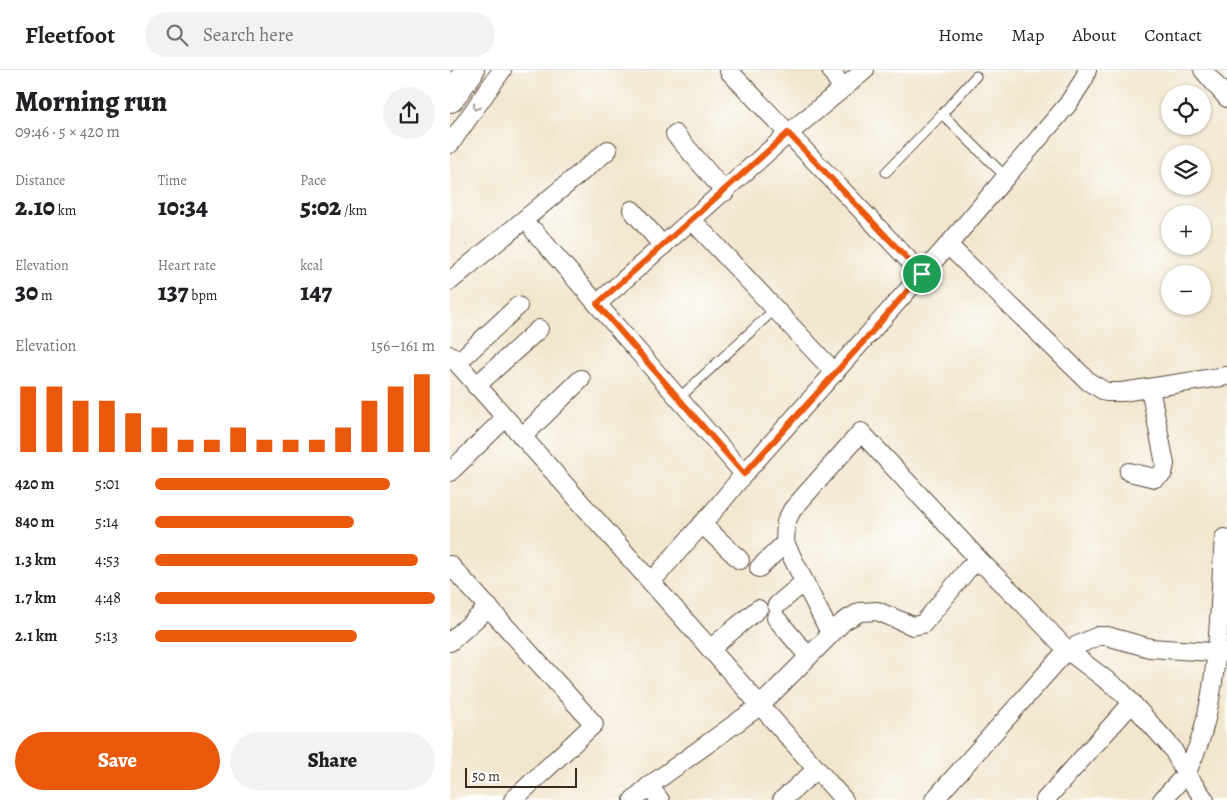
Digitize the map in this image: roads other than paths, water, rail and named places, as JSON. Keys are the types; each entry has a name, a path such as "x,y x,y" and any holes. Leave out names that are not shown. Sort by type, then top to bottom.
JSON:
{"main road":[{"path":"450,98 470,70"}],"street":[{"path":"450,144 502,70"},
{"path":"831,70 842,88"},
{"path":"597,304 725,192 788,133 865,70"},
{"path":"651,582 1006,177 1068,104 1084,80 1087,70"},
{"path":"1203,70 1227,98"},
{"path":"729,71 922,274"},
{"path":"675,134 725,192"},
{"path":"450,280 608,150"},
{"path":"632,210 663,246"},
{"path":"692,220 835,373"},
{"path":"534,231 744,474"},
{"path":"948,245 1089,382 1106,392 1122,392 1227,376"},
{"path":"518,306 453,359 844,800"},
{"path":"476,386 539,329"},
{"path":"522,437 581,380"},
{"path":"1130,472 1155,478 1163,474 1165,464 1150,388"},
{"path":"450,472 505,418"},
{"path":"830,633 784,544 786,522 792,510 861,432 984,565 1066,650 1122,692 1172,748 1186,774 1205,800"},
{"path":"702,524 740,560"},
{"path":"1162,800 1186,774 1202,735 1221,653 1224,538"},
{"path":"759,568 784,544"},
{"path":"633,800 649,786 761,705 844,620 860,612 877,611 912,626 923,624 968,569 975,564 984,565"},
{"path":"450,565 594,724 513,800"},
{"path":"804,582 777,611 808,656"},
{"path":"450,642 488,606"},
{"path":"710,648 758,609"},
{"path":"934,800 1066,650 1098,636 1107,636 1150,648 1221,653"},
{"path":"1045,800 1132,703"},
{"path":"782,800 817,769"},
{"path":"649,786 660,800"}],"lane":[{"path":"886,172 976,76"},
{"path":"942,114 1006,177"},
{"path":"678,398 775,309"}]}
